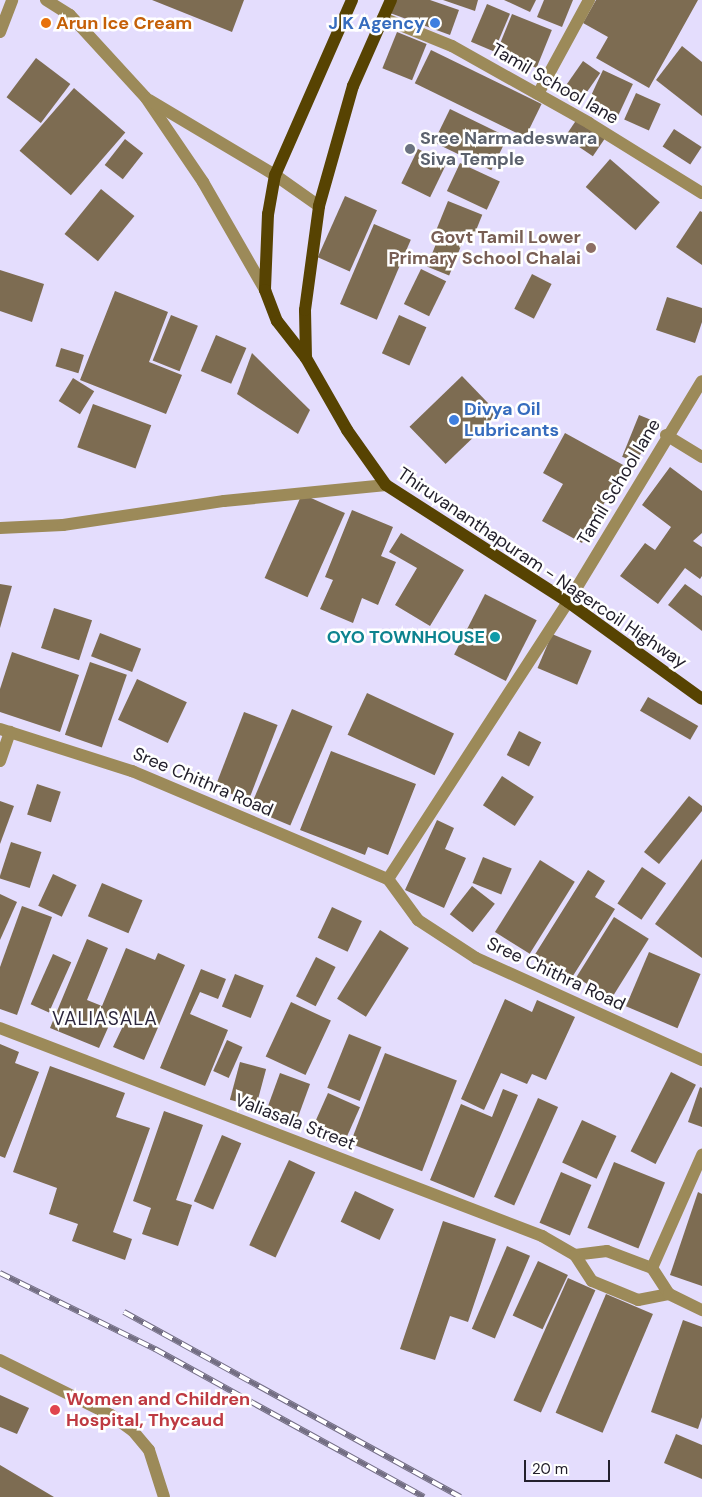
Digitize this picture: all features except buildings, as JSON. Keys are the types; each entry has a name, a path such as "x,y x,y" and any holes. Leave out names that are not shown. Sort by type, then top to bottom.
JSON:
{"main road":[{"name":"Thiruvananthapuram - Nagercoil Highway","path":"352,0 275,175 268,214 265,290 277,321 306,358 347,430 386,485 568,602 702,699"},
{"name":"Thiruvananthapuram - Nagercoil Highway","path":"306,358 305,310 319,206 353,86 391,0"}],"street":[{"path":"0,32 12,0"},
{"path":"46,0 70,15 146,98 203,182 265,290"},
{"path":"538,94 589,0"},
{"name":"Tamil School lane","path":"383,18 452,46 538,94 702,193"},
{"path":"146,98 275,175 319,206"},
{"name":"Tamil School lane","path":"568,602 666,435 702,381"},
{"path":"666,435 702,458"},
{"path":"0,528 63,525 224,500 386,485"},
{"path":"388,880 568,602"},
{"path":"0,761 5,731"},
{"name":"Sree Chithra Road","path":"5,731 132,770 388,880 418,920 476,958 702,1060"},
{"name":"Valiasala Street","path":"0,1028 542,1236 575,1255"},
{"path":"652,1268 702,1155"},
{"path":"669,1294 638,1300 592,1281 575,1255 607,1251 652,1268 669,1294 702,1310"},
{"path":"0,1360 111,1415 133,1431 149,1450 164,1497"}],"railway":[{"path":"0,1273 155,1349 424,1497"},
{"path":"124,1312 461,1497"}],"place":[{"name":"Arun Ice Cream","path":"46,23"},
{"name":"J K Agency","path":"435,23"},
{"name":"Sree Narmadeswara Siva Temple","path":"410,149"},
{"name":"Govt Tamil Lower Primary School Chalai","path":"591,248"},
{"name":"Divya Oil Lubricants","path":"454,420"},
{"name":"OYO TOWNHOUSE","path":"495,637"},
{"name":"Women and Children Hospital, Thycaud","path":"55,1410"}],"district":[{"name":"VALIASALA","path":"105,1019"}]}
